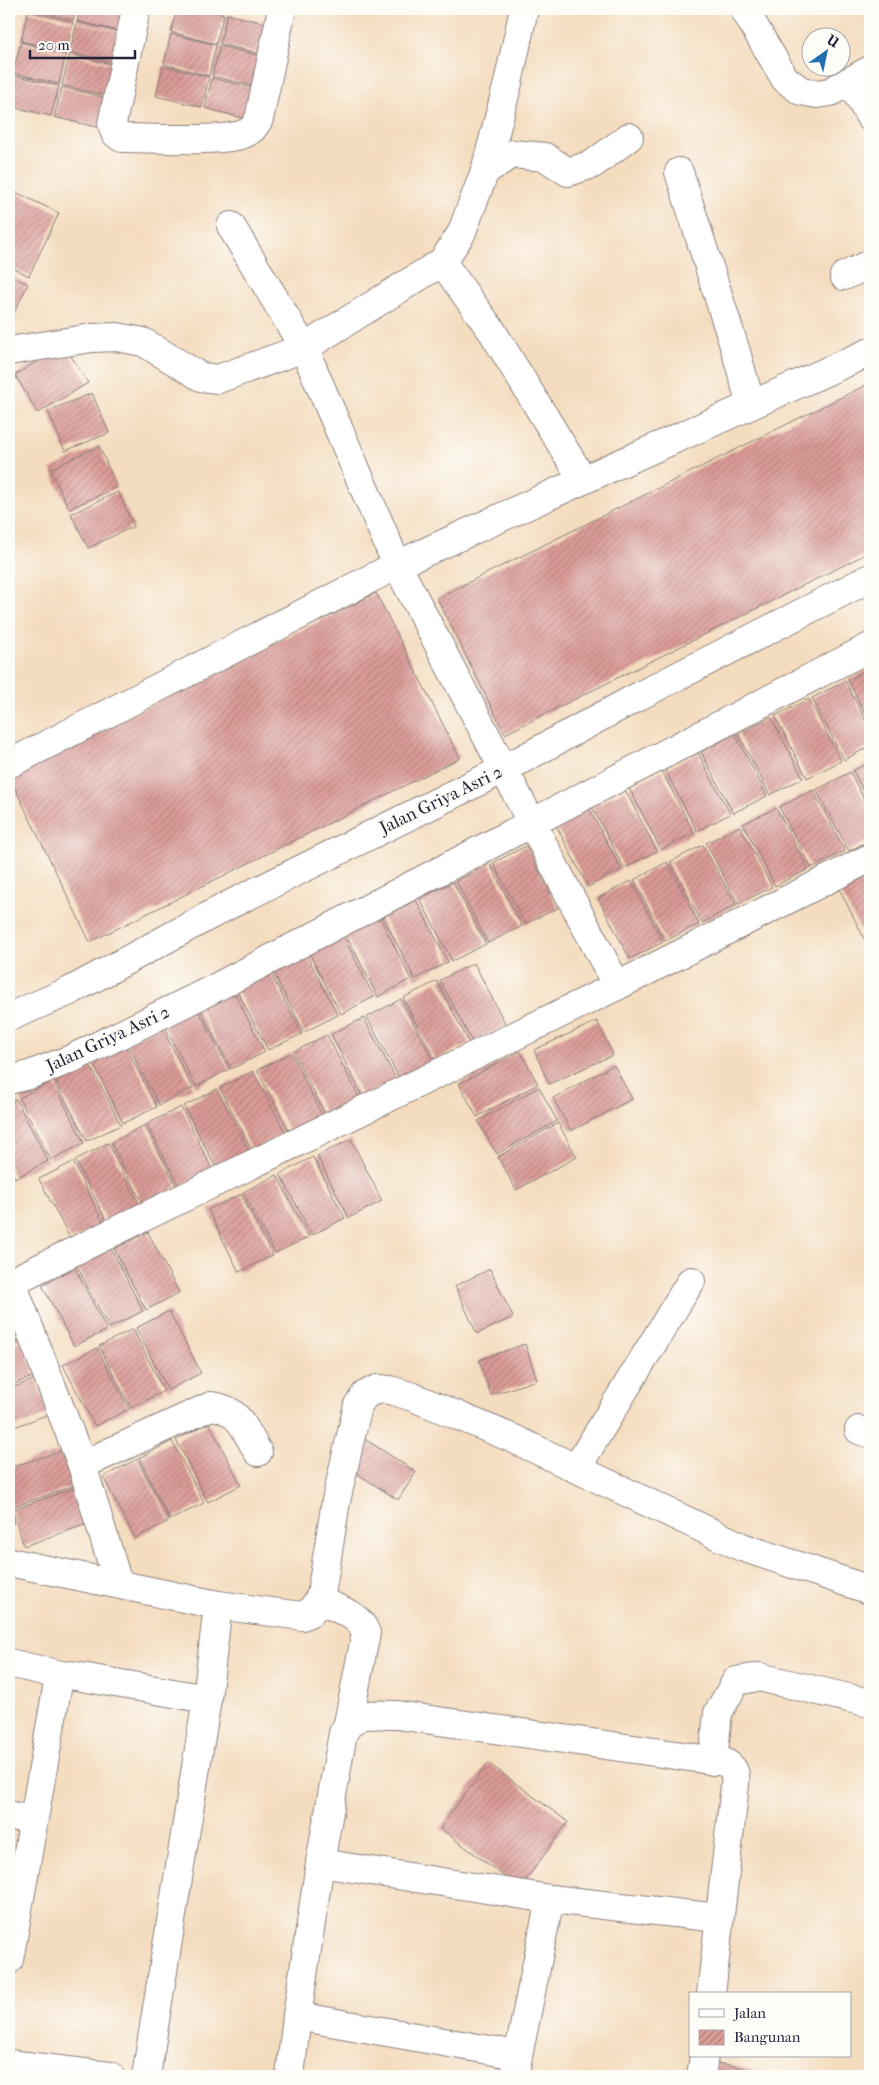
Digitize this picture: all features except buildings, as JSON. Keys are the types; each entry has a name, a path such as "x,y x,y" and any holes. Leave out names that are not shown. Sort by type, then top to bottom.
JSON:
{"street":[{"path":"136,9 112,124 114,133 122,138 228,138 245,134 254,128 259,119 282,9"},
{"path":"9,351 92,338 117,337 143,342 192,372 213,380 304,348 442,262 461,234 485,171 508,83 524,9"},
{"path":"744,9 785,79 801,91 816,94 830,92 860,75 870,117"},
{"path":"485,171 512,154 545,157 568,172 593,164 629,137"},
{"path":"679,172 736,352 750,405"},
{"path":"231,226 304,348 397,565 617,986"},
{"path":"442,262 492,331 583,480"},
{"path":"844,276 870,264"},
{"path":"9,764 397,565 870,352"},
{"name":"Jalan Griya Asri 2","path":"9,1017 70,991 229,905 505,772 641,695 870,578"},
{"name":"Jalan Griya Asri 2","path":"9,1080 71,1059 211,990 530,820 870,646"},
{"path":"118,1583 82,1465 10,1283 617,986 870,858"},
{"path":"576,1469 690,1281"},
{"path":"9,1562 218,1605 302,1616 311,1612 319,1600 336,1501 358,1405 365,1395 372,1390 382,1389 414,1397 514,1439 742,1547 870,1590"},
{"path":"82,1465 211,1406 227,1409 234,1414 258,1452"},
{"path":"290,2076 297,2016 339,1750 343,1733 348,1723 366,1634 363,1624 357,1619 319,1600"},
{"path":"146,2076 207,1699 218,1605"},
{"path":"9,1663 65,1676 70,1675 207,1699"},
{"path":"9,1960 21,1818 58,1683 65,1676"},
{"path":"713,1761 718,1713 736,1681 759,1677 870,1703"},
{"path":"348,1723 355,1717 398,1715 724,1762 733,1767 736,1774 710,1992"},
{"path":"320,1863 550,1899 719,1918"},
{"path":"297,2016 515,2066 550,1899"},
{"path":"701,2076 704,2058"},
{"path":"9,2064 110,2076"}]}
